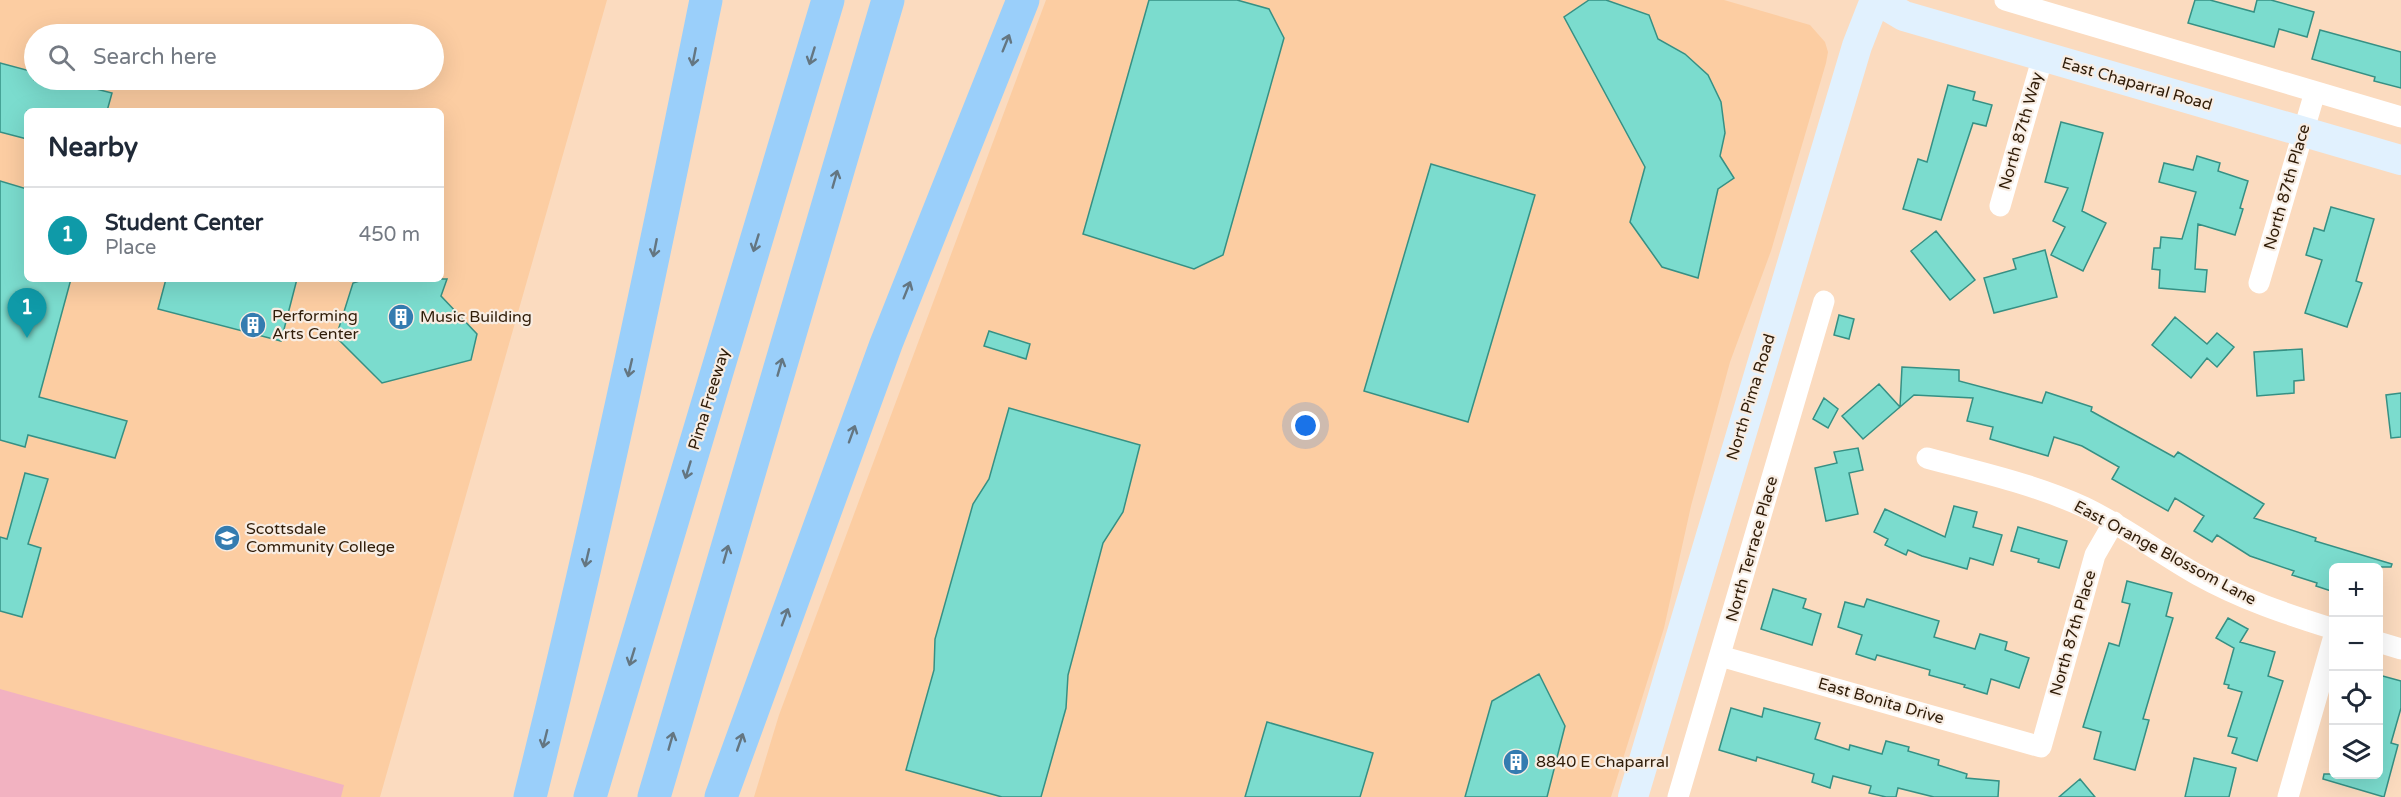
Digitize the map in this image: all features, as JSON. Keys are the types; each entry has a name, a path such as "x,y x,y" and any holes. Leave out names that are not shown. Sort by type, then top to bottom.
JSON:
{"highway":[{"path":"530,797 640,322 706,0"},
{"name":"Pima Freeway","path":"590,797 828,0"},
{"path":"654,797 888,0"},
{"path":"721,797 882,355 1023,0"}],"main road":[{"name":"East Chaparral Road","path":"1876,0 1904,16 2401,160"},
{"name":"North Pima Road","path":"1633,797 1857,45 1876,0"}],"street":[{"path":"2005,0 2401,117"},
{"name":"North 87th Way","path":"2000,206 2043,56"},
{"name":"North 87th Place","path":"2259,283 2315,92"},
{"name":"North Terrace Place","path":"1678,797 1824,301"},
{"name":"East Orange Blossom Lane","path":"1927,458 2029,486 2083,506 2114,522 2196,574 2240,597 2329,627"},
{"name":"North 87th Place","path":"2041,747 2095,555 2114,522"},
{"path":"2383,643 2401,648"},
{"path":"2288,797 2329,654"},
{"name":"East Bonita Drive","path":"1720,656 2041,747"}],"shaded area":[{"name":"Scottsdale Community College","path":"0,0 607,0 380,797 0,797"},
{"path":"1046,0 1724,0 1810,25 1825,42 1828,52 1826,63 1771,251 1730,362 1691,506 1664,628 1611,797 754,797 779,715"},
{"path":"0,689 344,785 341,797 0,797"}],"building":[{"path":"1149,0 1237,0 1269,9 1284,38 1223,255 1194,269 1083,234"},
{"path":"1589,0 1606,0 1649,15 1658,39 1685,54 1708,75 1721,102 1725,133 1720,156 1734,178 1718,189 1698,278 1662,267 1630,222 1645,167 1564,17"},
{"path":"2195,0 2210,0 2254,12 2257,0 2271,0 2314,12 2307,37 2279,29 2274,47 2188,23"},
{"path":"2320,30 2401,52 2401,88 2374,81 2375,77 2312,59"},
{"path":"0,63 24,69 24,90 100,90 112,93 108,108 24,108 24,138 0,132"},
{"path":"1948,85 1975,92 1973,100 1992,105 1986,126 1973,123 1941,220 1903,209 1918,159 1927,162"},
{"path":"2061,122 2103,133 2082,211 2106,223 2083,271 2051,255 2065,227 2053,221 2068,188 2045,182"},
{"path":"2197,156 2220,163 2218,171 2248,181 2240,208 2243,209 2235,235 2198,224 2195,269 2207,270 2205,292 2159,288 2160,270 2152,269 2154,248 2160,248 2161,237 2182,239 2196,192 2159,182 2164,163 2193,170"},
{"path":"1431,164 1535,195 1468,422 1364,391"},
{"path":"0,181 24,188 24,282 70,282 39,397 127,421 115,458 28,435 25,447 0,440"},
{"path":"2331,207 2374,219 2356,281 2362,283 2347,327 2305,313 2322,260 2306,255 2314,228 2324,231"},
{"path":"1936,231 1975,280 1950,300 1911,251"},
{"path":"2045,250 2057,297 1994,313 1984,278 2016,269 2013,259"},
{"name":"Music Building","path":"444,279 447,279 441,296 477,334 471,360 382,383 336,337 353,283 444,282"},
{"name":"Performing Arts Center","path":"165,282 296,282 281,341 158,309"},
{"path":"1839,315 1854,319 1849,339 1834,335"},
{"path":"2175,317 2207,344 2217,333 2234,347 2217,367 2207,358 2191,378 2152,345"},
{"path":"989,331 1030,344 1026,359 984,346"},
{"path":"2302,349 2304,380 2294,381 2294,393 2257,396 2254,352"},
{"path":"1902,367 1959,370 1959,381 2042,403 2046,392 2092,407 2091,411 2174,457 2178,452 2264,504 2254,518 2316,538 2315,541 2392,564 2391,567 2383,567 2383,563 2329,563 2329,590 2316,586 2317,583 2292,575 2294,571 2250,556 2217,535 2212,542 2194,531 2204,516 2175,498 2168,511 2112,479 2119,467 2082,446 2054,437 2048,456 1990,439 1993,427 1967,421 1973,398 1914,395 1900,407"},
{"path":"1879,384 1900,407 1863,439 1842,416"},
{"path":"2401,393 2401,437 2391,438 2386,395"},
{"path":"1824,398 1838,409 1828,428 1813,419"},
{"path":"1009,408 1140,445 1123,512 1103,543 1068,675 1066,708 1041,797 1002,797 906,770 934,670 935,639 973,504 989,479"},
{"path":"1858,448 1863,470 1849,473 1858,514 1826,521 1815,468 1837,463 1834,452"},
{"path":"25,473 48,479 28,544 41,548 22,617 0,611 0,537 7,539"},
{"path":"1954,506 1977,512 1973,527 2002,535 1993,565 1970,558 1967,569 1908,550 1906,555 1885,545 1888,539 1874,532 1885,509 1945,537"},
{"path":"2018,527 2067,541 2059,568 2038,562 2039,559 2011,551"},
{"path":"2127,581 2172,593 2166,616 2173,618 2143,719 2149,720 2135,770 2094,759 2101,732 2083,727 2109,643 2119,646 2130,604 2122,602"},
{"path":"1773,589 1806,599 1803,608 1821,614 1812,645 1761,629"},
{"path":"1867,599 1939,621 1934,637 1975,649 1980,634 2007,642 2005,650 2029,658 2019,688 1991,679 1987,694 1929,675 1930,670 1877,655 1875,660 1856,654 1862,635 1838,627 1845,602 1864,607"},
{"path":"2228,618 2248,629 2240,642 2275,652 2268,676 2283,681 2257,761 2232,753 2237,738 2228,736 2242,692 2228,688 2229,685 2224,684 2234,648 2216,638"},
{"name":"8840 E Chaparral","path":"1539,674 1565,726 1547,797 1465,797 1492,701"},
{"path":"2383,676 2401,681 2401,708 2391,743 2398,745 2384,797 2323,779 2324,774 2329,774 2329,779 2383,779"},
{"path":"1731,708 1762,717 1764,708 1820,723 1815,739 1849,750 1850,745 1882,754 1886,741 1909,747 1908,751 1939,760 1938,765 1967,774 1966,778 1999,781 1998,797 1934,797 1898,788 1896,797 1886,797 1869,793 1871,786 1833,776 1830,788 1812,782 1814,774 1757,757 1756,761 1719,750"},
{"path":"1267,722 1373,753 1360,797 1245,797"},
{"path":"2194,758 2236,768 2229,797 2185,797"},
{"path":"2080,779 2095,797 2059,797"}],"place":[{"name":"Music Building","path":"401,317"},
{"name":"Performing Arts Center","path":"253,325"},
{"name":"Student Center","path":"27,338"},
{"name":"Scottsdale Community College","path":"227,538"},
{"name":"8840 E Chaparral","path":"1516,762"}]}
